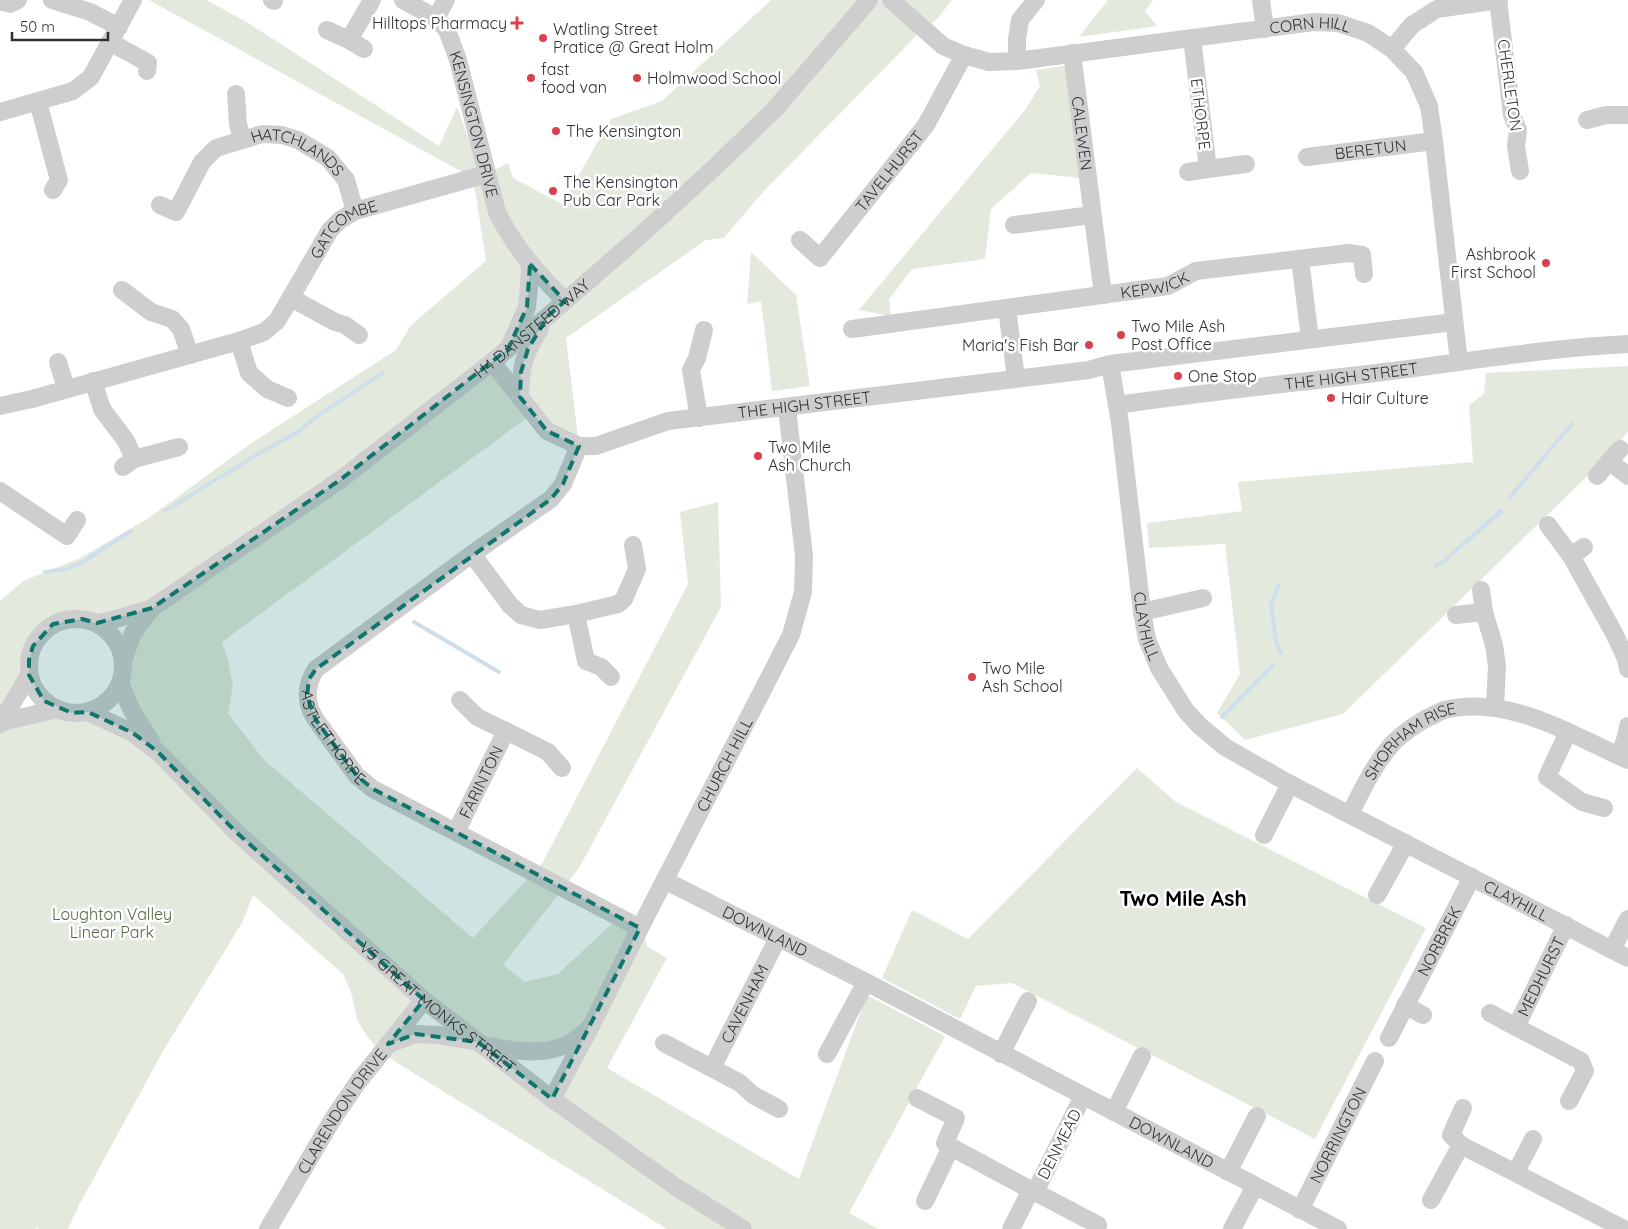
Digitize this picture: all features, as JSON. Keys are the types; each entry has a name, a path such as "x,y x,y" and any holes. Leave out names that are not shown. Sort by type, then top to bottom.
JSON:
{"street":[{"path":"0,1 10,4 18,0"},
{"path":"52,0 90,12 152,64"},
{"path":"0,112 73,91 82,85 91,77 133,0"},
{"path":"348,40 372,0"},
{"name":"KENSINGTON DRIVE","path":"403,0 436,18 447,30 458,60 497,212 507,232 530,264 565,302"},
{"path":"436,18 446,0"},
{"name":"H4 DANSTEED WAY","path":"97,623 152,608 340,480 492,362 565,302 704,178 774,110 869,0"},
{"name":"CORN HILL","path":"891,0 912,9 943,46 964,56 989,62 1017,61 1314,22 1338,23 1368,33 1392,49 1414,72 1429,106 1459,362"},
{"path":"1017,61 1017,39 1020,20 1036,0"},
{"path":"1261,0 1265,29"},
{"path":"1392,49 1412,26 1436,4 1499,0"},
{"name":"CHERLETON","path":"1499,0 1512,115 1518,130 1516,146 1520,171"},
{"path":"327,30 364,50"},
{"name":"ETHORPE","path":"1188,172 1208,169 1192,38"},
{"name":"CALEWEN","path":"1072,53 1102,295"},
{"name":"TAVELHURST","path":"800,240 820,258 926,125 964,56"},
{"name":"HATCHLANDS","path":"236,94 238,124 242,140"},
{"path":"38,102 62,183"},
{"path":"1587,120 1606,115 1628,115"},
{"name":"HATCHLANDS","path":"160,205 176,212 202,162 216,148 262,134 282,135 298,140 328,158 346,180 355,211"},
{"name":"BERETUN","path":"1307,157 1434,141"},
{"path":"1208,169 1246,164"},
{"name":"GATCOMBE","path":"0,406 94,382 240,341 264,332 277,321 330,230 340,220 355,211 487,174"},
{"path":"1014,225 1092,215"},
{"name":"KEPWICK","path":"852,329 1168,286 1196,271 1349,253 1362,256 1364,274"},
{"path":"1300,259 1310,339"},
{"path":"508,349 526,307 530,287 530,264"},
{"path":"122,290 151,312 172,319 181,329 190,355"},
{"path":"291,298 335,322 345,325 359,335"},
{"path":"1007,308 1016,378"},
{"path":"520,397 521,372 528,349 548,316"},
{"name":"THE HIGH STREET","path":"580,446 596,446 668,421 1090,370 1110,364 1454,322"},
{"path":"699,418 691,370 697,358 704,330"},
{"path":"240,341 249,373 267,389 288,398"},
{"name":"THE HIGH STREET","path":"1117,406 1213,392 1568,348 1628,344"},
{"path":"58,362 66,388"},
{"path":"492,362 547,431 580,446"},
{"path":"1110,364 1117,406"},
{"path":"94,382 102,409 126,441 129,463 179,447"},
{"name":"CLAYHILL","path":"1117,406 1142,612 1147,639 1158,668 1186,711 1200,726 1225,747 1290,784 1628,958"},
{"name":"CHURCH HILL","path":"552,1099 791,635 803,592 804,556 787,408"},
{"name":"ASTLETHORPE","path":"580,446 564,484 551,499 472,554 316,669 309,679 307,696 313,716 357,776 373,789 640,928"},
{"path":"1597,476 1615,455 1628,476"},
{"path":"0,491 67,536 77,520"},
{"path":"1548,525 1578,551 1627,662"},
{"path":"472,554 510,605 521,615 540,620 618,604 624,599 637,569 634,545"},
{"path":"1481,590 1484,612 1494,645 1497,666 1495,707"},
{"path":"1142,612 1203,598"},
{"name":"H4 DANSTEED WAY","path":"123,661 133,633 152,608"},
{"path":"1456,615 1484,612"},
{"path":"576,614 586,661 601,668 611,677"},
{"path":"67,619 82,619 97,623 110,632 119,645 123,661 120,683 113,696 102,706 88,712 72,713 56,709 44,701 35,689 29,676 29,660 33,646 41,634 53,624 67,619"},
{"path":"1,723 29,676"},
{"name":"V5 GREAT MONKS STREET","path":"120,683 132,711 158,752"},
{"name":"FARINTON","path":"460,700 477,716 548,752 562,768"},
{"name":"SHORHAM RISE","path":"1350,814 1371,772 1394,742 1416,724 1442,711 1468,706 1495,707 1536,718 1623,758 1628,726"},
{"path":"1,723 56,709"},
{"name":"V5 GREAT MONKS STREET","path":"88,712 133,733 158,752 236,832 424,1000 552,1099 676,1187 739,1227"},
{"name":"FARINTON","path":"456,832 506,731"},
{"path":"1568,732 1547,777 1582,802 1604,808"},
{"path":"1264,835 1290,784"},
{"path":"1377,895 1406,844"},
{"name":"NORBREK","path":"1388,1038 1472,877"},
{"name":"DOWNLAND","path":"666,880 866,982 1338,1229"},
{"path":"1612,950 1628,919"},
{"name":"MEDHURST","path":"1516,1027 1566,926"},
{"name":"CAVENHAM","path":"712,1068 778,938"},
{"path":"827,1054 866,982"},
{"name":"CLARENDON DRIVE","path":"268,1229 334,1117 358,1082 424,1000"},
{"path":"1001,1054 1028,1001"},
{"path":"1405,1005 1423,1015"},
{"name":"MEDHURST","path":"1490,1013 1581,1061 1585,1071 1569,1101"},
{"name":"CLARENDON DRIVE","path":"388,1044 416,1034 438,1035 519,1052 549,1051 572,1042 591,1026"},
{"path":"664,1043 740,1084 753,1095 779,1109"},
{"name":"DOWNLAND","path":"1114,1112 1142,1056"},
{"name":"NORRINGTON","path":"1300,1210 1375,1061"},
{"name":"DENMEAD","path":"1011,1229 1083,1096"},
{"path":"917,1098 956,1118 945,1143 951,1147 924,1201"},
{"path":"1464,1108 1451,1134 1461,1145 1624,1229"},
{"name":"DOWNLAND","path":"1228,1172 1257,1116"},
{"path":"1516,1172 1534,1139"},
{"path":"1431,1200 1461,1145"},
{"name":"DENMEAD","path":"951,1147 1098,1225 1097,1229"},
{"path":"1232,1229 1255,1186"}],"highlighted area":[{"path":"530,264 565,301 548,316 528,349 521,372 520,397 547,431 579,446 563,484 551,499 316,669 309,679 307,696 316,720 357,776 373,789 640,928 552,1099 478,1042 416,1034 388,1044 424,1000 236,832 158,752 133,733 88,712 72,713 44,701 29,675 29,660 33,646 53,624 82,619 97,623 152,608 340,480 508,349 527,307"}],"green space":[{"path":"149,0 206,0 245,21 439,146 457,107 476,158 478,171 464,173"},
{"name":"Loughton Valley Linear Park","path":"771,0 952,0 937,19 918,34 762,193 724,238 706,240 566,338 579,446 532,414 222,642 233,685 228,713 264,760 473,938 543,862 688,584 680,512 718,502 721,607 579,868 503,965 525,982 558,974 619,917 640,928 648,947 667,958 607,1068 799,1179 867,995 945,1036 849,1213 878,1229 667,1229 381,1053 357,1020 352,995 343,974 253,895 242,923 163,1051 79,1205 68,1229 0,1229 0,601 23,581 80,558 147,519 253,442 396,350 411,325 486,261 473,177 487,174 508,163 513,178 562,204 611,119 662,101","holes":["530,265 565,301 528,349 520,396 492,363 529,287","151,609 123,661 120,683 133,733 88,712 72,713 57,709 2,722 29,675 30,656 39,636 51,626 61,621 84,619 96,623","424,1000 476,1041 389,1043","572,1042 552,1098 483,1045"]},
{"path":"1108,0 1153,0 1145,11 1157,26 1079,37"},
{"path":"1069,65 1081,178 1031,173 991,209 985,259 912,269 889,299 891,316 859,310 1025,110 1040,86 1036,70"},
{"path":"751,252 796,295 810,386 772,391 761,301 747,304"},
{"path":"1628,366 1628,431 1613,451 1343,714 1245,740 1217,713 1240,674 1225,544 1149,548 1147,523 1242,511 1238,482 1473,462 1469,405 1484,394 1486,373"},
{"path":"1137,768 1176,802 1426,928 1315,1139 1012,983 976,986 960,1019 882,978 912,910 968,939"}],"water":[{"path":"1501,508 1504,512 1443,564 1434,568 1433,564 1441,561"}],"waterway":[{"path":"165,511 258,454 298,432 320,414 383,373"},
{"path":"1510,497 1572,424"},
{"path":"45,572 67,569 86,560 131,531"},
{"path":"1279,585 1271,604 1276,641 1281,653"},
{"path":"414,622 499,672"},
{"path":"1222,717 1273,665"}],"place":[{"name":"Hilltops Pharmacy","path":"517,23"},
{"name":"Watling Street Pratice @ Great Holm","path":"543,38"},
{"name":"fast food van","path":"531,78"},
{"name":"Holmwood School","path":"637,78"},
{"name":"The Kensington","path":"556,131"},
{"name":"The Kensington Pub Car Park","path":"553,191"},
{"name":"Ashbrook First School","path":"1546,263"},
{"name":"Two Mile Ash Post Office","path":"1121,335"},
{"name":"Maria's Fish Bar","path":"1089,345"},
{"name":"One Stop","path":"1178,376"},
{"name":"Hair Culture","path":"1331,398"},
{"name":"Two Mile Ash Church","path":"758,456"},
{"name":"Two Mile Ash School","path":"972,677"}],"district":[{"name":"Two Mile Ash","path":"1183,898"}]}
